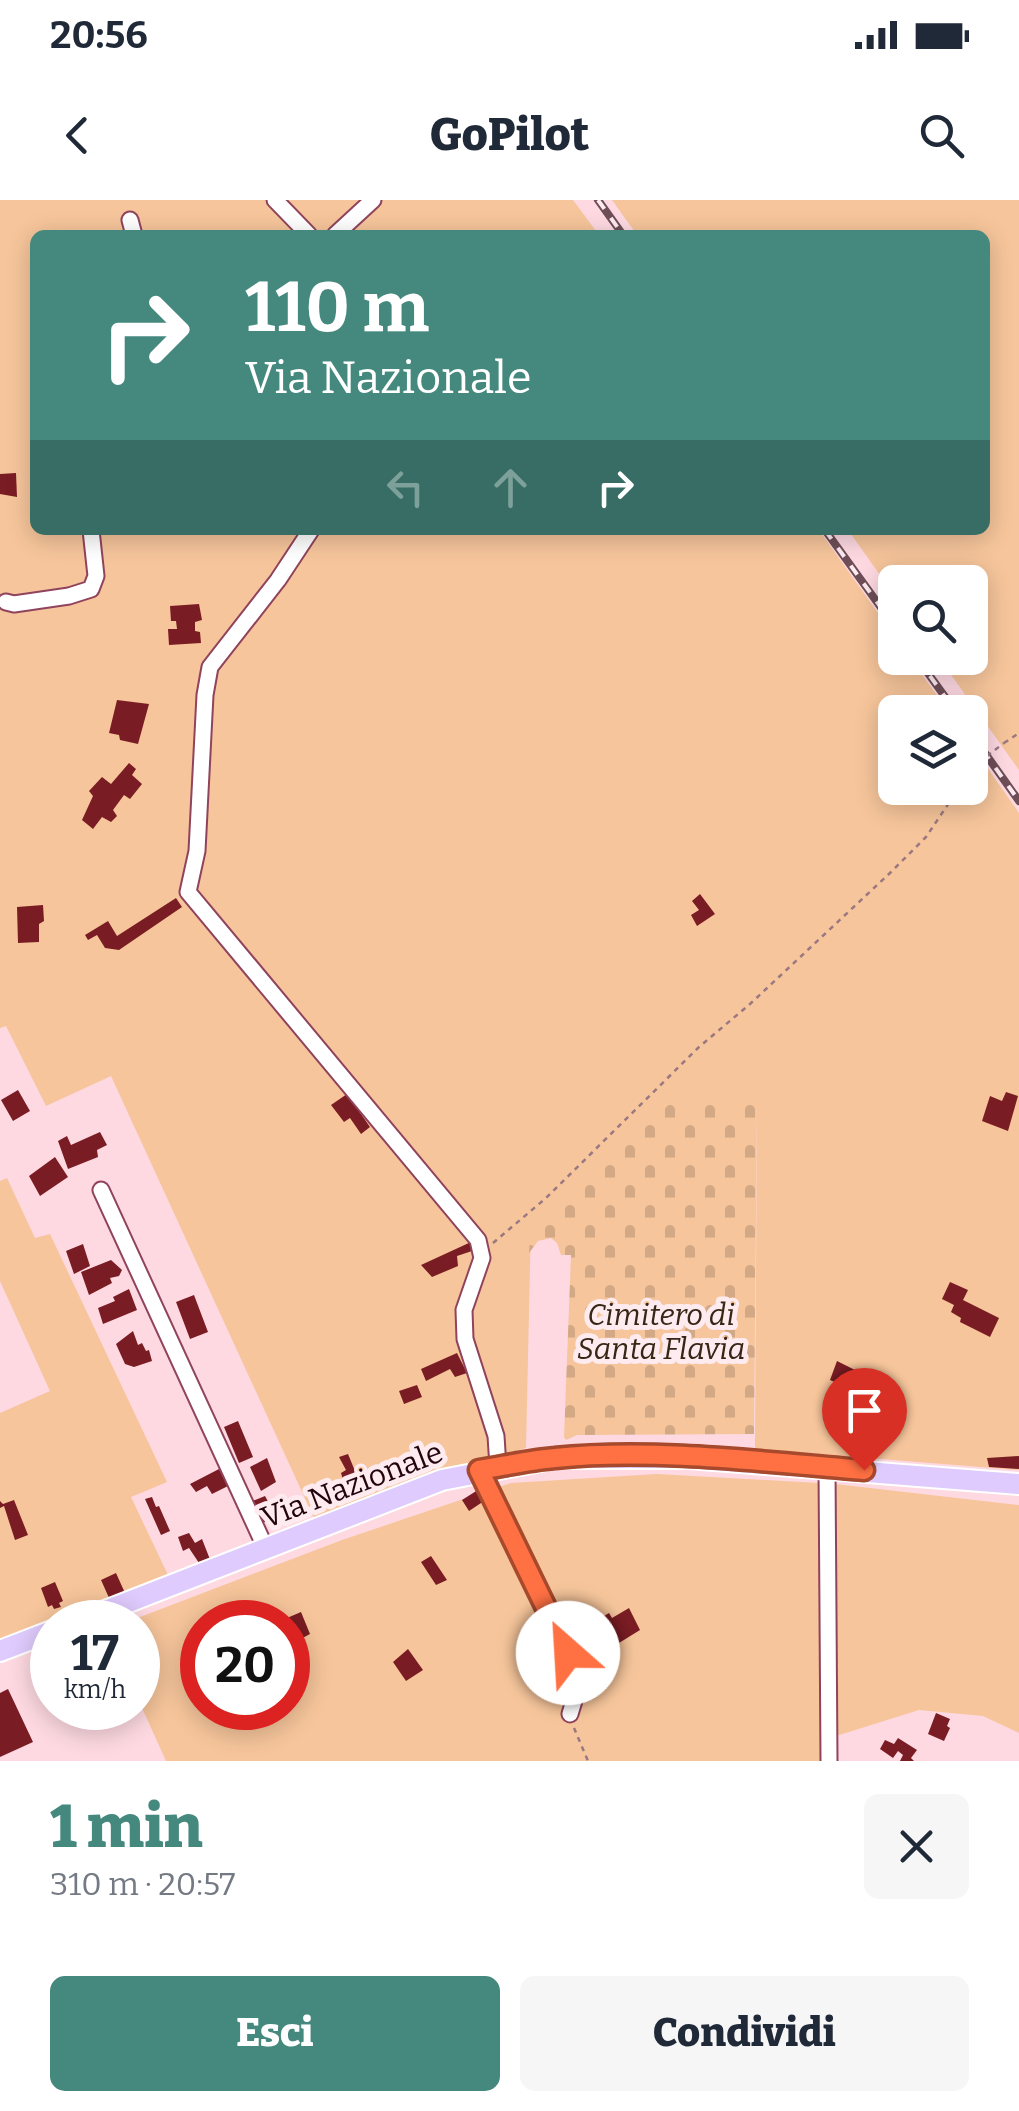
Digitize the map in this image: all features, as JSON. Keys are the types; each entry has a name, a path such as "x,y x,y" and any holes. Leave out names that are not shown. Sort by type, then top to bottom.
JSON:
{"main road":[{"name":"Via Nazionale","path":"133,1600 442,1480 556,1458 689,1458 1019,1484"},
{"path":"0,1651 30,1640"}],"street":[{"path":"275,200 305,230"},
{"path":"340,230 373,200"},
{"path":"6,602 70,596 91,589 96,576 92,535"},
{"path":"308,535 210,667 205,695 197,851 188,892 478,1240 482,1258 464,1310 465,1339 492,1419 488,1469 579,1684 570,1714"},
{"path":"101,1190 266,1549"},
{"path":"827,1467 830,1761"}],"path":[{"path":"988,755 1019,732"},
{"path":"481,1252 546,1198 699,1047 891,872 926,837 947,805"}],"green space":[{"path":"0,200 573,200 595,230 30,230 30,535 823,535 878,613 878,675 922,675 937,695 878,695 878,805 988,805 988,769 1019,813 1019,1470 755,1449 757,1105 531,1221 526,1448 399,1484 314,1518 111,1076 46,1106 6,1026 0,1028"},
{"path":"612,200 1019,200 1019,770 988,727 988,695 965,695 951,675 988,675 988,565 878,565 878,572 852,535 990,535 990,230 633,230"},
{"name":"Cimitero di Santa Flavia","path":"672,1102 757,1104 754,1434 577,1435 566,1440 571,1255 561,1255 551,1238 538,1241 529,1253 531,1221"},
{"path":"7,1178 35,1238 50,1234 167,1482 131,1497 168,1575 103,1600 30,1600 30,1628 0,1640 0,1413 50,1391 0,1281 0,1181"},
{"path":"657,1474 819,1483 824,1761 166,1761 152,1730 160,1730 160,1609 180,1602 180,1730 310,1730 310,1600 185,1600 342,1540 511,1483"},
{"path":"835,1484 1019,1505 1019,1733 983,1716 919,1710 836,1736"}],"building":[{"path":"16,473 17,497 0,494 0,474"},
{"path":"199,604 202,620 195,622 195,631 200,632 201,643 169,645 168,629 177,629 176,621 171,621 170,606"},
{"path":"117,700 149,704 138,744 109,733"},
{"path":"129,763 136,769 132,775 142,784 130,799 124,795 113,810 117,816 111,822 102,817 93,829 82,820 93,796 89,791 102,777 111,784"},
{"path":"700,894 715,914 697,926 691,915 699,910 692,901"},
{"path":"176,898 182,907 119,950 105,948 97,935 88,940 85,935 108,921 117,936"},
{"path":"43,905 39,942 18,943 17,907"},
{"path":"18,1090 30,1111 13,1121 1,1100"},
{"path":"1006,1092 1018,1096 1008,1131 982,1121 990,1096 1002,1101"},
{"path":"347,1094 370,1127 361,1134 350,1118 344,1122 331,1105"},
{"path":"100,1132 107,1145 97,1150 98,1157 68,1169 58,1141 67,1136 71,1145"},
{"path":"55,1157 68,1177 40,1196 29,1176"},
{"path":"471,1242 472,1251 457,1256 458,1266 432,1277 421,1265"},
{"path":"83,1244 90,1266 74,1274 66,1251"},
{"path":"111,1260 122,1270 119,1276 110,1278 112,1283 89,1295 81,1272"},
{"path":"950,1282 968,1290 963,1300 999,1318 990,1337 960,1322 961,1318 951,1312 954,1305 942,1299"},
{"path":"129,1289 137,1310 103,1324 98,1308"},
{"path":"194,1295 208,1332 190,1339 176,1302"},
{"path":"133,1331 138,1345 142,1343 149,1350 152,1361 134,1367 125,1364 116,1344"},
{"path":"457,1353 467,1373 455,1377 450,1369 426,1381 421,1369"},
{"path":"837,1361 855,1370 846,1387 830,1380"},
{"path":"417,1385 422,1397 404,1404 399,1391"},
{"path":"238,1421 253,1457 239,1463 224,1427"},
{"path":"348,1454 364,1493 349,1500 341,1473 346,1470 339,1457"},
{"path":"1019,1456 1019,1469 989,1467 987,1458"},
{"path":"267,1458 276,1482 261,1491 250,1467"},
{"path":"219,1469 228,1486 212,1494 207,1486 196,1492 190,1484"},
{"path":"481,1488 487,1499 469,1511 462,1500"},
{"path":"265,1496 277,1518 259,1524 250,1502"},
{"path":"152,1497 170,1531 161,1535 145,1499"},
{"path":"14,1500 28,1535 15,1540 4,1506 0,1508 0,1501 3,1504"},
{"path":"189,1533 195,1543 202,1539 211,1562 201,1566 189,1548 183,1551 178,1537"},
{"path":"431,1556 447,1580 436,1585 421,1562"},
{"path":"116,1573 125,1593 110,1600 101,1580"},
{"path":"55,1582 63,1600 45,1600 41,1588"},
{"path":"629,1608 640,1630 619,1643 604,1616 609,1613 612,1618"},
{"path":"408,1649 423,1670 406,1681 393,1662"},
{"path":"8,1689 33,1742 0,1757 0,1693"},
{"path":"936,1713 950,1719 944,1741 928,1734"},
{"path":"898,1738 917,1750 911,1758 914,1761 900,1761 903,1755 898,1751 893,1758 880,1749 885,1740 894,1744"}],"railway":[{"path":"598,200 619,230"},
{"path":"829,535 878,603"},
{"path":"929,675 944,695"},
{"path":"988,757 1019,801"}],"route":[{"path":"568,1653 479,1470 556,1458 604,1456 864,1470"}]}
